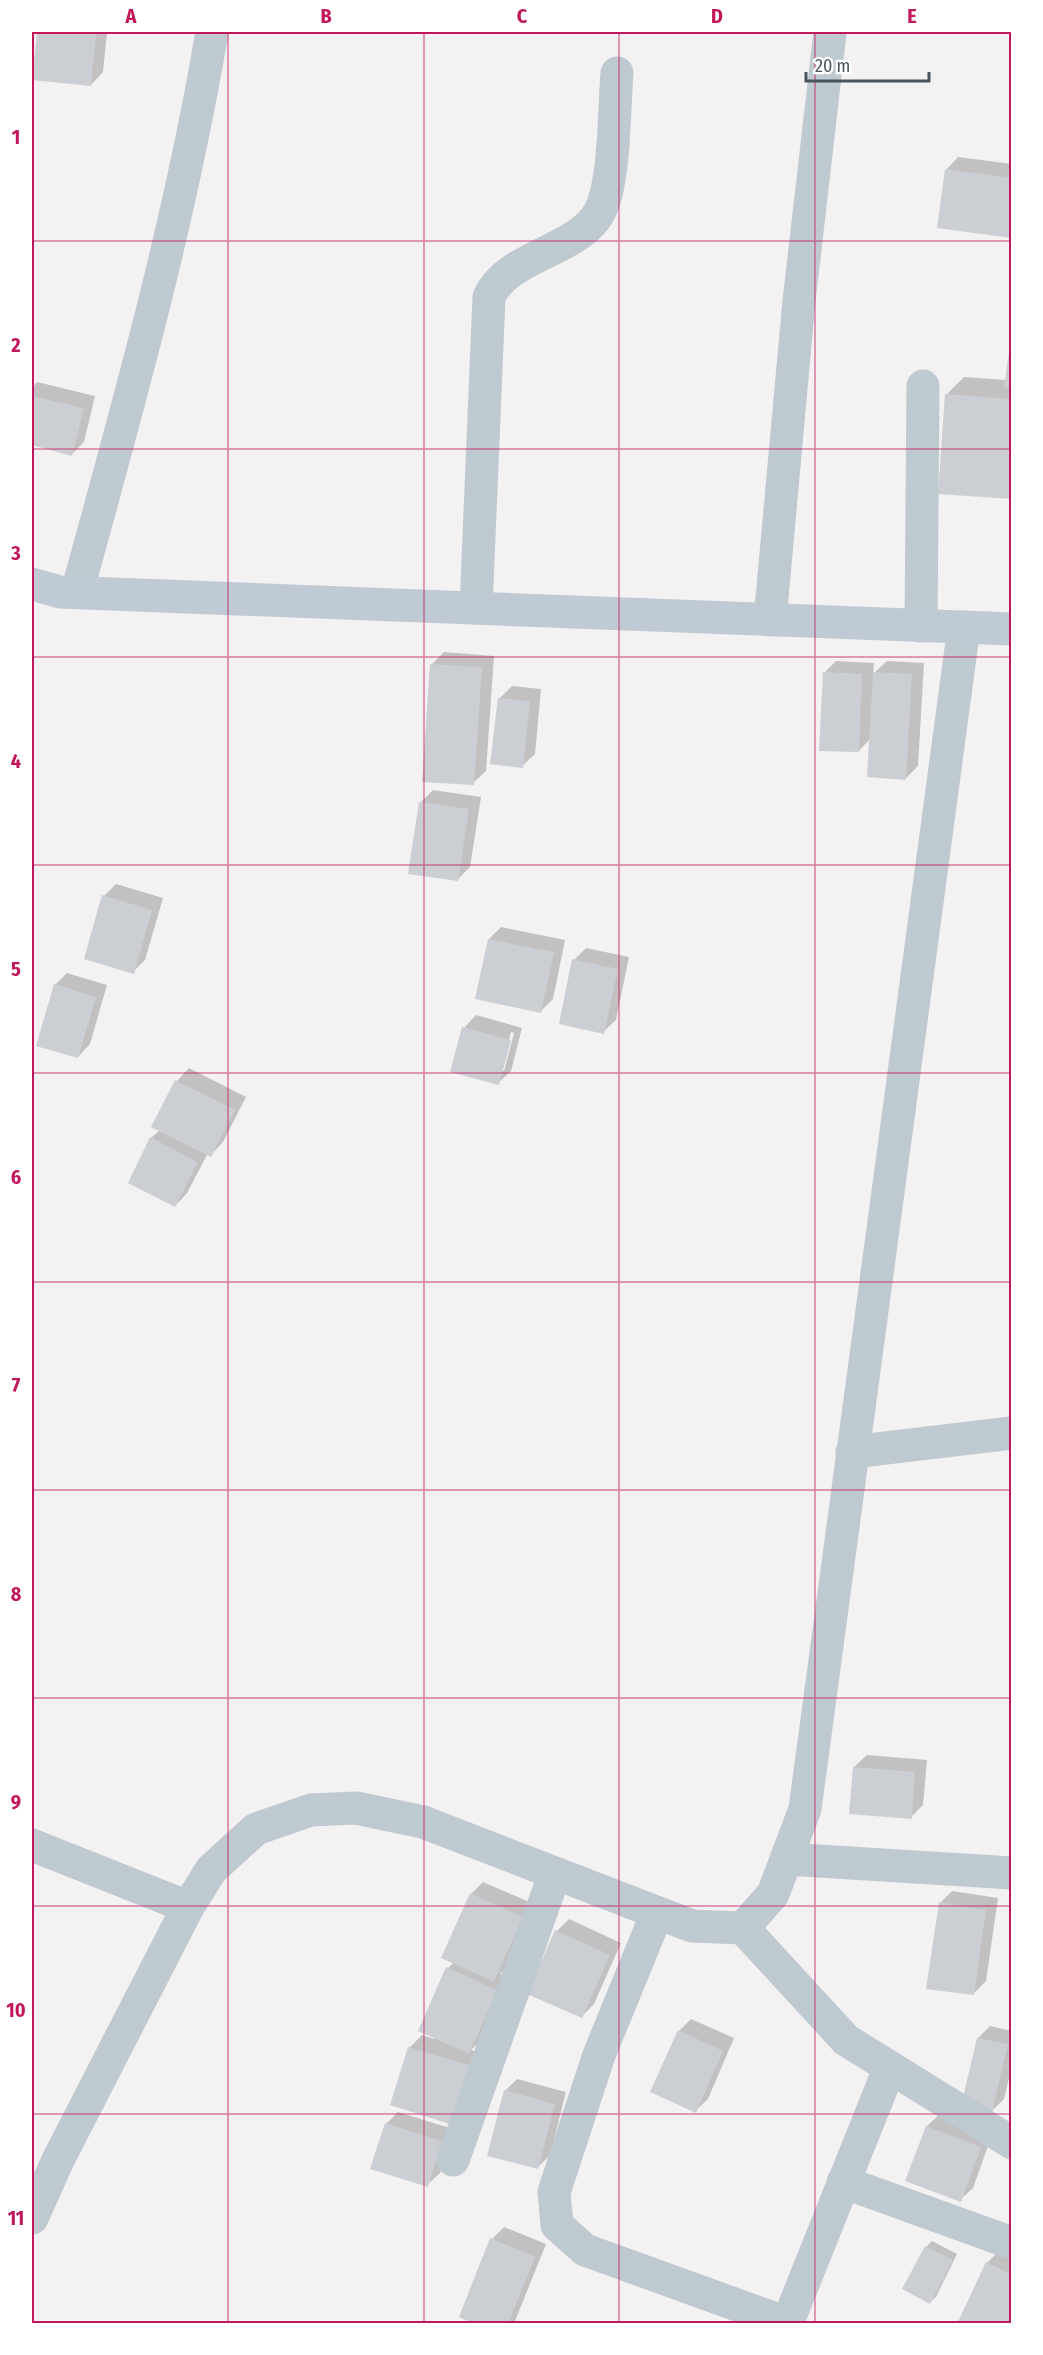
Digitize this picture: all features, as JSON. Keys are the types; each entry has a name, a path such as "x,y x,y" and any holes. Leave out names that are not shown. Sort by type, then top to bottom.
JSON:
{"street":[{"path":"77,592 143,350 196,123 212,32"},
{"path":"770,620 799,301 830,32"},
{"path":"476,608 489,297 499,279 580,233 600,212 608,186 617,73"},
{"path":"921,626 923,386"},
{"path":"32,584 60,592 1011,629"},
{"path":"743,1928 773,1894 805,1809 964,627"},
{"path":"852,1452 1011,1433"},
{"path":"32,2218 58,2160 188,1907 211,1870 256,1829 311,1810 356,1808 423,1822 692,1926 743,1928 846,2040 1011,2143"},
{"path":"32,1845 188,1907"},
{"path":"786,1859 1011,1873"},
{"path":"453,2160 555,1873"},
{"path":"657,1912 599,2055 554,2192 557,2225 585,2250 787,2323 890,2067"},
{"path":"843,2182 1011,2242"}],"building":[{"path":"37,32 96,34 91,86 32,80"},
{"path":"945,169 1012,178 1012,238 937,228"},
{"path":"1010,344 1012,344 1012,389 1004,388"},
{"path":"945,394 1012,399 1012,499 938,494"},
{"path":"32,396 84,408 72,456 32,445"},
{"path":"430,664 482,667 474,785 422,782"},
{"path":"823,672 862,674 859,752 819,751"},
{"path":"873,672 912,674 906,780 867,777"},
{"path":"498,698 530,701 523,768 490,764"},
{"path":"419,802 469,809 458,881 408,874"},
{"path":"102,895 152,910 134,974 84,959"},
{"path":"488,939 554,952 541,1013 475,999"},
{"path":"572,959 618,969 604,1034 559,1024"},
{"path":"54,984 96,997 78,1058 36,1046"},
{"path":"462,1027 511,1040 499,1085 450,1072"},
{"path":"175,1080 235,1110 211,1157 151,1127"},
{"path":"150,1137 198,1162 175,1207 128,1183"},
{"path":"853,1767 915,1772 912,1819 849,1814"},
{"path":"470,1893 523,1917 494,1982 441,1958"},
{"path":"939,1902 986,1910 974,1995 926,1989"},
{"path":"555,1930 610,1955 582,2018 527,1994"},
{"path":"446,1967 497,1990 469,2054 418,2031"},
{"path":"678,2030 723,2051 696,2113 650,2092"},
{"path":"977,2038 1008,2044 992,2113 961,2106"},
{"path":"408,2047 471,2066 453,2125 390,2105"},
{"path":"504,2090 555,2104 538,2169 487,2156"},
{"path":"385,2123 442,2141 428,2187 370,2169"},
{"path":"926,2126 981,2147 961,2202 905,2181"},
{"path":"490,2238 535,2257 508,2324 475,2324 459,2317"},
{"path":"925,2246 953,2260 930,2304 902,2289"},
{"path":"986,2262 1012,2275 1012,2324 957,2324"}]}
